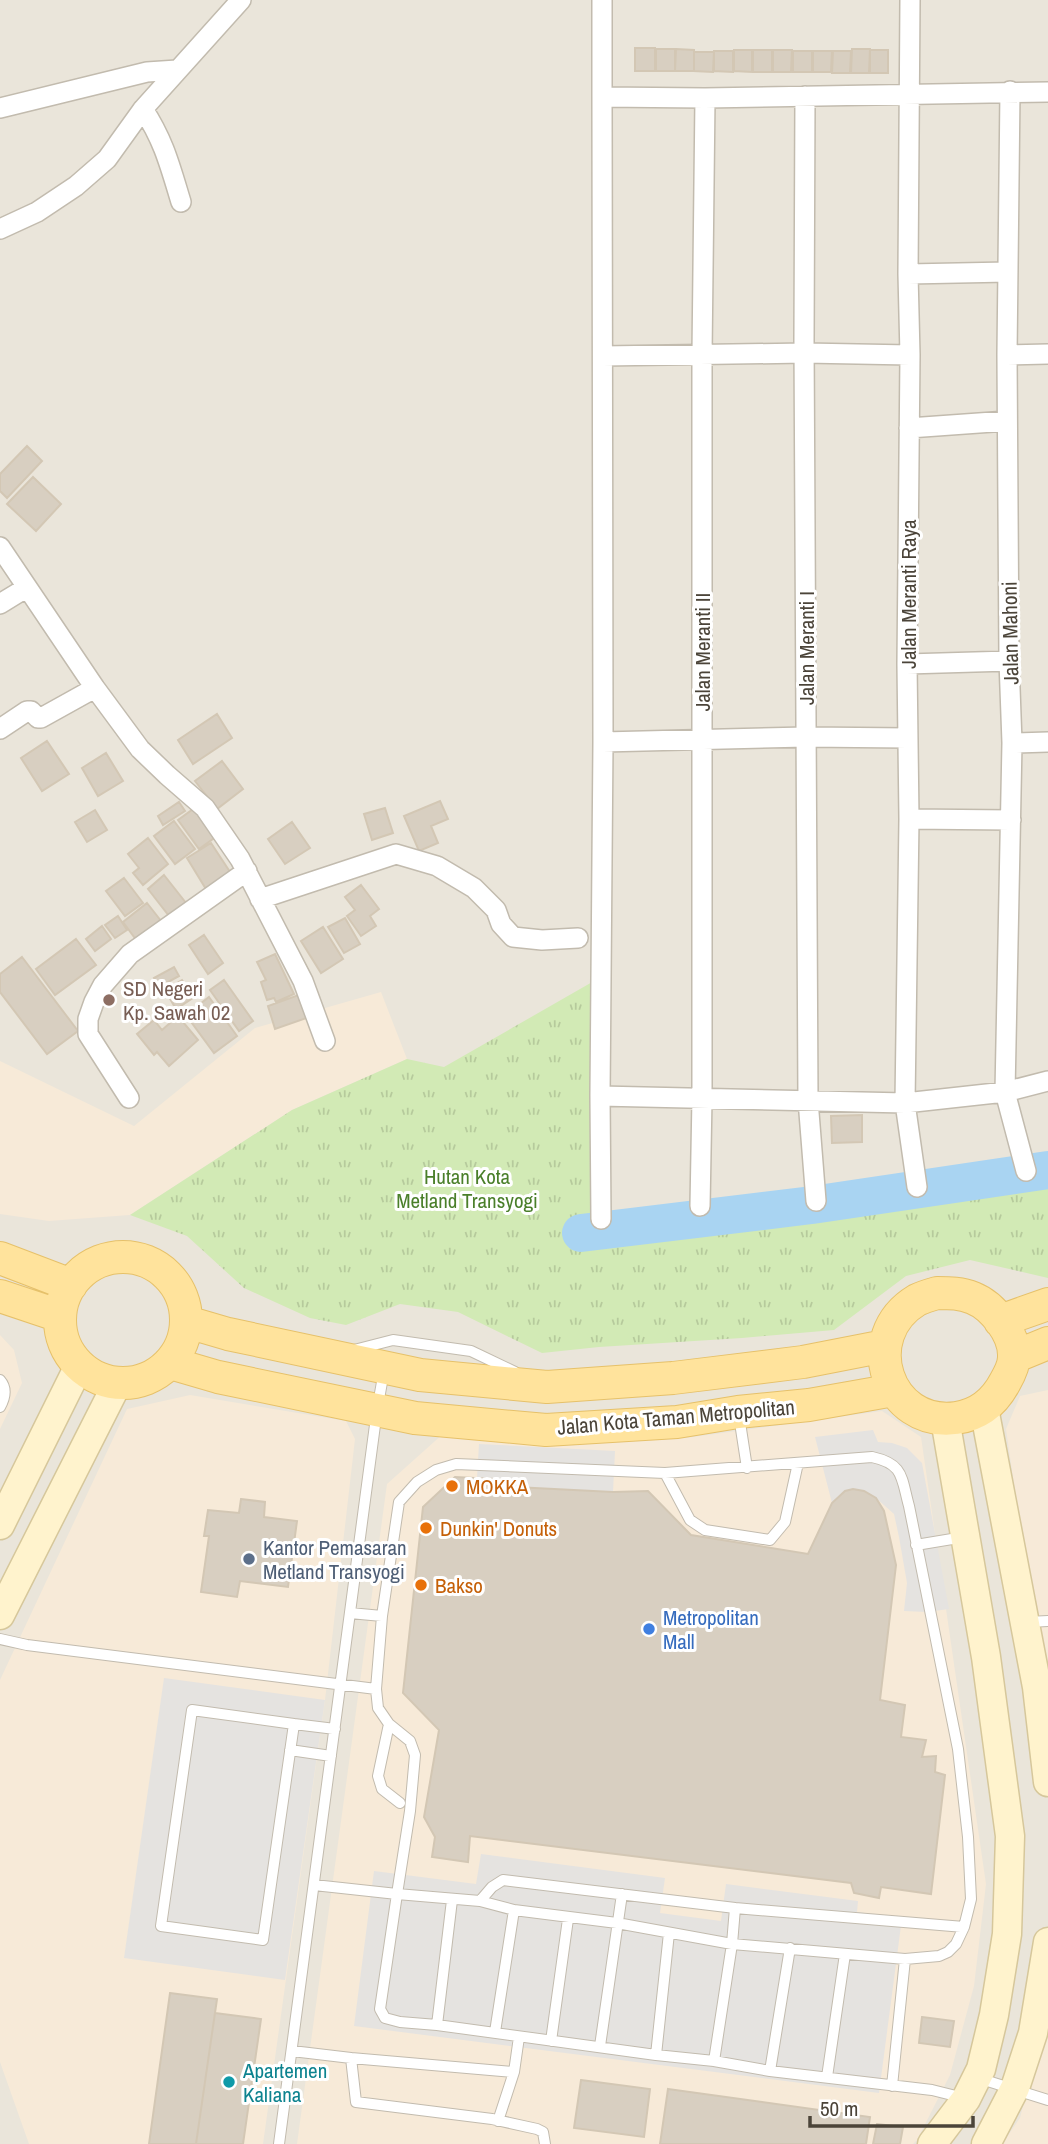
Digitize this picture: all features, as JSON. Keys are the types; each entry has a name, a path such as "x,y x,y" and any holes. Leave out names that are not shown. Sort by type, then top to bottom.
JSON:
{"main road":[{"path":"132,1257 166,1272 185,1303 187,1322 182,1343 170,1363 155,1375 137,1382 117,1384 97,1378 70,1356 60,1330 60,1316 71,1284 88,1268 109,1258 132,1257"},
{"path":"0,1258 71,1284"},
{"path":"937,1293 957,1293 975,1298 992,1310 1009,1335 1014,1357 999,1394 984,1408 965,1417 945,1419 925,1416 908,1406 894,1390 886,1369 885,1346 891,1327 902,1311 918,1299 937,1293"},
{"path":"0,1296 60,1316"},
{"path":"1000,1321 1048,1304"},
{"name":"Jalan Kota Taman Metropolitan","path":"187,1322 228,1334 420,1375 547,1387 673,1378 803,1362 885,1346"},
{"path":"1014,1357 1048,1343"},
{"name":"Jalan Kota Taman Metropolitan","path":"170,1363 218,1377 415,1418 546,1430 677,1422 738,1412 809,1405 894,1390"}],"street":[{"path":"0,229 37,212 76,186 113,153 143,109 241,0"},
{"path":"601,1219 602,0"},
{"name":"Jalan Meranti Raya","path":"910,0 907,664 909,819 905,1103 917,1187"},
{"path":"0,108 147,72 177,70"},
{"name":"Jalan Mahoni","path":"1010,92 1007,422 1012,743 1004,1092 1026,1171"},
{"path":"602,97 705,98 1048,92"},
{"name":"Jalan Meranti I","path":"805,96 808,1100 816,1201"},
{"name":"Jalan Meranti II","path":"700,1206 705,98"},
{"path":"143,109 165,150 181,202"},
{"path":"908,274 1008,272"},
{"path":"603,356 805,353 910,355"},
{"path":"1007,355 1048,355"},
{"path":"909,428 1007,422"},
{"path":"2,553 140,749 205,808 247,871 303,981 324,1041"},
{"path":"0,604 26,588"},
{"path":"907,664 1009,661"},
{"path":"0,729 27,711 31,710 38,718 45,717 95,688"},
{"path":"603,742 806,737 908,738"},
{"path":"1012,743 1048,742"},
{"path":"909,819 1011,820"},
{"path":"260,899 396,854 438,866 474,888 496,910 501,923 513,937 542,940 578,938"},
{"path":"130,1098 88,1034 88,1019 94,1002 103,985 130,954 247,871"},
{"path":"600,1097 905,1103 1004,1092 1048,1081"},
{"path":"0,1525 79,1366"},
{"path":"0,1615 117,1384"},
{"path":"984,1408 1036,1621 1037,1687 1048,1782"},
{"path":"932,2144 981,2069 994,2015 1007,1934 1010,1836 986,1657 945,1419"},
{"path":"986,2144 1041,2032 1048,1942"}],"lane":[{"path":"330,1356 393,1340 471,1351 547,1387"},
{"path":"279,2144 377,1410 385,1367"},
{"path":"0,1380 5,1398 0,1407"},
{"path":"738,1412 747,1468"},
{"path":"314,1885 397,1894 452,1900 480,1901 514,1910 617,1923 732,1944 905,1959 939,1956 948,1952 956,1944 964,1927 971,1899 968,1837 958,1749 906,1494 899,1471 893,1464 872,1457 665,1472 456,1464 436,1470 417,1482 399,1502 382,1615 377,1708 388,1724 410,1741 415,1755 410,1811 397,1894 380,2009 385,2018 400,2022 495,2032 892,2086 932,2090 1015,2088 1048,2100"},
{"path":"665,1472 690,1520 705,1530 770,1540 785,1522 798,1463"},
{"path":"916,1545 965,1537"},
{"path":"351,1612 382,1615"},
{"path":"0,1639 376,1689"},
{"path":"294,1724 264,1940 161,1926 192,1710 335,1729"},
{"path":"388,1724 379,1776 382,1789 400,1802"},
{"path":"290,1750 331,1756"},
{"path":"480,1901 492,1887 503,1880 735,1908 964,1927"},
{"path":"600,2046 622,1894"},
{"path":"438,2025 452,1900"},
{"path":"714,2061 735,1908"},
{"path":"495,2032 514,1910"},
{"path":"551,2041 569,1919"},
{"path":"656,2055 669,1933"},
{"path":"769,2071 790,1948"},
{"path":"827,2077 845,1954"},
{"path":"892,2086 905,1959"},
{"path":"498,2121 514,2072 519,2037"},
{"path":"292,2051 514,2072"},
{"path":"351,2058 356,2102 498,2121 542,2131 545,2144"}],"shaded area":[{"path":"0,0 1048,0 1048,2144 0,2144"},
{"path":"381,992 407,1059 292,1110 130,1215 49,1221 0,1214 0,1061 134,1126 255,1028"},
{"path":"0,1335 14,1350 22,1383 0,1429"},
{"path":"1048,1390 1048,1722 1006,1429 1020,1396"},
{"path":"190,1395 346,1421 355,1439 325,1700 263,2144 29,2144 0,2062 0,1680 127,1409"},
{"path":"882,1411 921,1437 986,1884 974,1986 950,2075 917,2140 913,2144 297,2144 387,1484 444,1433 577,1444 693,1437"},
{"path":"873,1430 878,1442 907,1448 922,1463 949,1609 904,1611 907,1583 894,1514 876,1498 864,1491 853,1489 845,1491 832,1503 815,1437"},
{"path":"479,1444 615,1451 613,1492 515,1487 515,1480 477,1478"},
{"path":"164,1678 325,1700 285,1980 124,1958"},
{"path":"481,1854 665,1878 660,1913 721,1921 726,1884 858,1901 857,1912 902,1918 879,2093 354,2026 374,1871 476,1884"},
{"path":"1048,2007 1048,2144 1002,2144 1020,2118"}],"green space":[{"name":"Hutan Kota Metland Transyogi","path":"594,981 590,1249 1048,1170 1048,1278 970,1260 906,1276 834,1330 542,1353 458,1312 400,1304 346,1325 310,1318 244,1288 187,1236 130,1215 292,1110 407,1059 444,1067"}],"building":[{"path":"635,48 655,48 655,71 635,71"},
{"path":"656,49 675,49 675,71 656,71"},
{"path":"676,49 694,50 694,71 675,71"},
{"path":"852,49 870,49 869,73 851,73"},
{"path":"734,50 752,50 752,72 734,71"},
{"path":"753,50 772,50 772,72 753,72"},
{"path":"773,50 792,50 791,72 773,72"},
{"path":"870,50 888,50 888,73 870,73"},
{"path":"714,51 733,51 733,72 714,71"},
{"path":"793,51 812,51 812,72 793,72"},
{"path":"813,51 832,51 831,72 813,72"},
{"path":"833,51 851,51 850,73 832,73"},
{"path":"694,52 714,52 713,72 694,71"},
{"path":"27,446 42,461 7,498 0,491 0,474"},
{"path":"33,477 61,504 36,531 7,504"},
{"path":"217,714 232,738 193,764 178,740"},
{"path":"47,741 69,774 42,791 21,758"},
{"path":"106,753 123,781 98,796 82,768"},
{"path":"222,761 243,789 217,809 195,781"},
{"path":"440,801 448,819 431,826 438,843 419,851 404,816"},
{"path":"179,802 185,811 163,825 158,816"},
{"path":"196,807 217,836 199,849 178,820"},
{"path":"385,808 393,833 372,840 364,814"},
{"path":"95,810 107,830 87,842 75,822"},
{"path":"174,821 195,849 175,864 154,836"},
{"path":"292,822 310,848 285,864 268,839"},
{"path":"148,838 168,864 143,885 133,873 139,868 128,854"},
{"path":"211,843 234,878 209,894 187,858"},
{"path":"164,875 190,908 173,921 148,889"},
{"path":"124,878 143,903 125,916 106,891"},
{"path":"361,885 379,909 370,916 376,926 361,936 347,916 355,910 345,897"},
{"path":"147,903 165,926 140,945 123,922"},
{"path":"118,916 127,930 115,938 105,925"},
{"path":"345,918 360,944 344,953 328,927"},
{"path":"102,926 111,939 95,951 86,939"},
{"path":"323,927 343,959 321,973 301,941"},
{"path":"204,935 223,963 208,974 189,945"},
{"path":"76,939 96,965 55,995 36,969"},
{"path":"275,954 294,994 276,1002 274,998 267,1000 261,982 266,980 257,962"},
{"path":"22,957 78,1031 47,1054 0,992 0,974"},
{"path":"174,967 179,976 159,987 154,978"},
{"path":"182,980 193,998 176,1009 165,990"},
{"path":"224,980 253,1021 239,1031 210,990"},
{"path":"307,992 315,1015 275,1029 268,1006"},
{"path":"209,997 237,1036 214,1053 186,1015"},
{"path":"178,1016 198,1040 169,1066 157,1052 154,1055 137,1034 154,1020 162,1030"},
{"path":"862,1115 862,1142 832,1143 831,1116"},
{"name":"Metropolitan Mall","path":"455,1477 515,1480 515,1487 648,1491 691,1535 808,1554 832,1503 845,1491 864,1491 876,1498 884,1511 896,1565 880,1700 905,1705 901,1737 926,1740 922,1757 936,1756 935,1772 945,1775 931,1894 881,1887 879,1898 854,1893 851,1883 470,1836 468,1862 432,1857 435,1837 424,1817 439,1730 403,1693 423,1507"},
{"name":"Kantor Pemasaran Metland Transyogi","path":"241,1499 265,1502 264,1517 297,1521 288,1587 240,1581 237,1597 201,1592 209,1536 204,1536 208,1510 239,1513"},
{"path":"170,1993 217,1999 196,2144 149,2144"},
{"name":"Apartemen Kaliana","path":"215,2013 261,2019 243,2144 196,2144"},
{"path":"922,2017 954,2021 950,2047 919,2043"},
{"path":"581,2080 650,2089 644,2137 574,2128"},
{"path":"668,2089 870,2117 866,2144 660,2144"},
{"path":"877,2124 903,2127 900,2144 873,2144"}],"waterway":[{"path":"581,1233 812,1205 1048,1170"}],"place":[{"name":"SD Negeri Kp. Sawah 02","path":"109,1000"},
{"name":"MOKKA","path":"452,1486"},
{"name":"Dunkin' Donuts","path":"426,1528"},
{"name":"Kantor Pemasaran Metland Transyogi","path":"249,1559"},
{"name":"Bakso","path":"421,1585"},
{"name":"Metropolitan Mall","path":"649,1629"},
{"name":"Apartemen Kaliana","path":"229,2082"}]}
